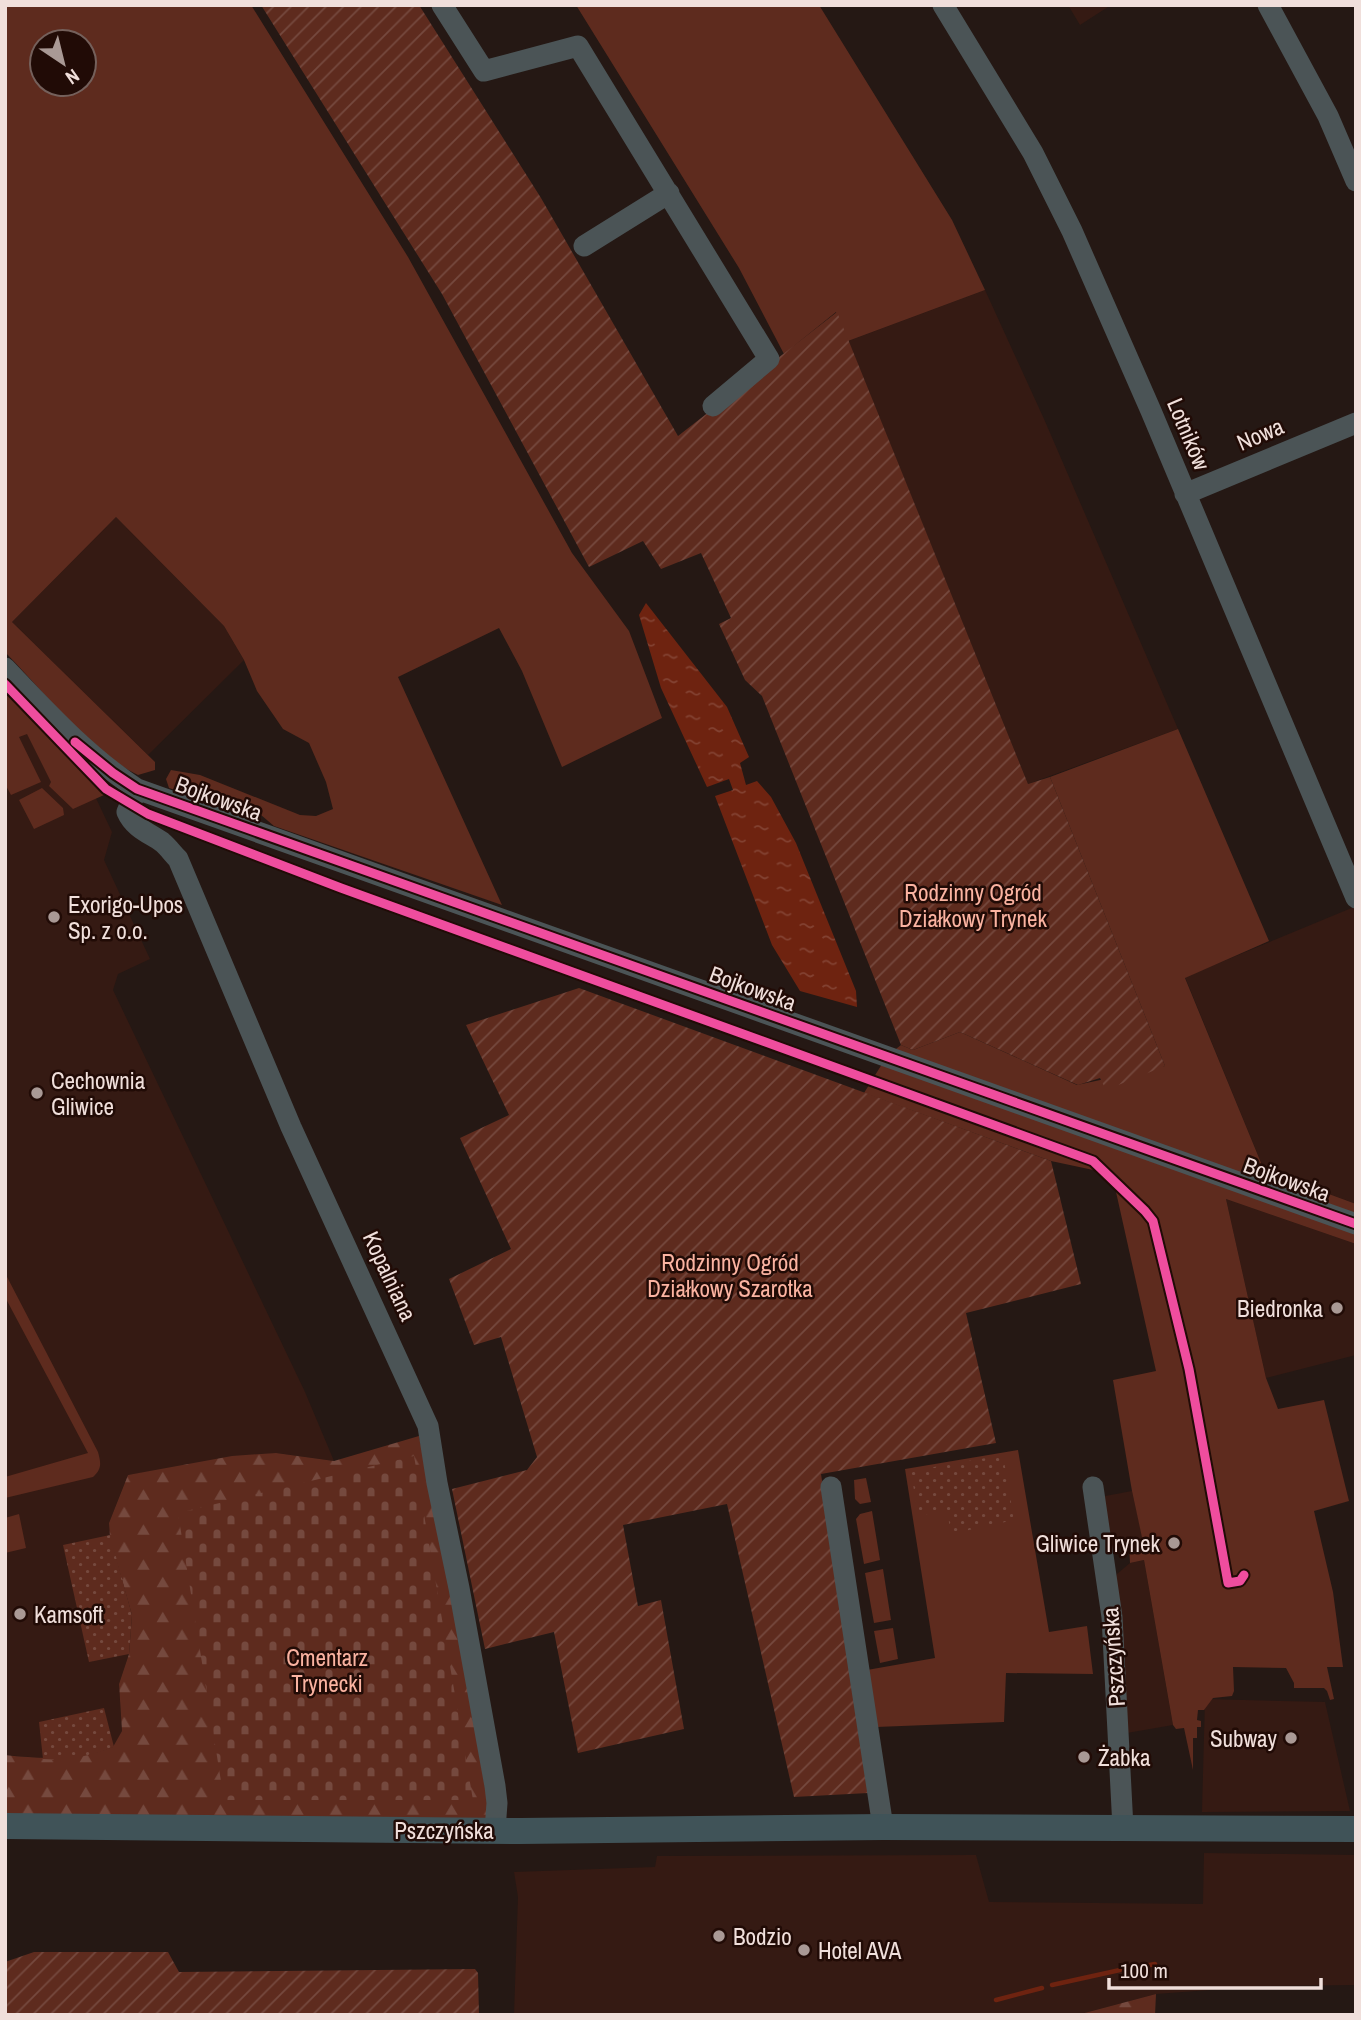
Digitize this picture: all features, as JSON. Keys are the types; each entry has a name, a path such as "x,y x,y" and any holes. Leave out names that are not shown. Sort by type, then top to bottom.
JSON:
{"main road":[{"name":"Pszczyńska","path":"5,1826 495,1830 883,1827 1356,1829"}],"street":[{"path":"442,5 484,71 578,46 769,359 713,406"},
{"name":"Lotników","path":"943,5 1046,178 1103,301 1185,494 1348,856 1356,898"},
{"path":"1268,5 1328,116 1356,181"},
{"path":"584,246 669,193"},
{"name":"Nowa","path":"1185,494 1356,423"},
{"name":"Bojkowska","path":"5,668 74,741 137,789 1356,1224"},
{"name":"Kopalniana","path":"137,789 127,813 143,831 164,844 178,859 291,1127 429,1426 436,1483 459,1588 493,1773 497,1803 495,1830"},
{"path":"831,1487 883,1827"},
{"name":"Pszczyńska","path":"1093,1487 1112,1617 1123,1828"}],"shaded area":[{"path":"1068,5 1111,5 1080,25"},
{"path":"985,290 1178,729 1028,784 848,341"},
{"path":"116,517 224,626 244,660 148,755 12,622"},
{"path":"5,707 94,794 112,832 104,860 150,959 118,974 113,990 305,1392 334,1461 276,1453 128,1475 109,1523 110,1538 132,1615 129,1654 119,1684 122,1731 114,1747 52,1759 5,1755"},
{"path":"1354,907 1356,1204 1264,1170 1185,977"},
{"path":"1226,1199 1356,1244 1356,1355 1266,1378"},
{"path":"1132,1491 1144,1543 1110,1549 1100,1497"},
{"path":"1144,1560 1173,1725 1127,1733 1110,1590 1117,1574 1130,1563"},
{"path":"1205,1699 1325,1702 1350,1811 1202,1812"},
{"path":"1204,1853 1356,1855 1356,1985 1264,1986 1156,1994 1077,2015 514,2015 518,1897 514,1872 655,1867 657,1856 976,1855 989,1902 1203,1904"}],"green space":[{"path":"5,5 251,5 408,257 572,553 629,631 662,718 562,767 522,671 499,628 398,677 502,905 274,826 261,815 217,797 200,798 169,788 166,779 171,770 200,775 300,815 316,816 333,809 326,782 309,743 283,729 257,691 244,660 224,626 116,517 12,622 155,762 155,770 138,775 103,752 68,720 5,652"},
{"name":"Rodzinny Ogród Działkowy Trynek","path":"261,5 419,5 541,198 678,436 837,312 1028,784 1050,777 1165,1066 1106,1090 1100,1078 1078,1085 960,1032 913,1050 901,1045 762,696 745,680 719,624 731,618 701,553 661,569 643,541 589,567 442,294"},
{"path":"576,5 819,5 952,220 985,290 848,341 836,312 784,354 739,268"},
{"path":"5,693 102,788 104,795 73,809 49,786 51,782 27,734 19,737 41,782 11,795 5,784"},
{"path":"1178,729 1269,941 1185,978 1264,1170 1356,1204 1356,1244 1226,1199 1266,1378 1278,1409 1324,1400 1349,1501 1314,1511 1333,1592 1343,1667 1327,1667 1334,1699 1330,1700 1324,1688 1294,1688 1286,1668 1233,1667 1232,1696 1213,1698 1204,1710 1198,1710 1197,1720 1201,1721 1201,1727 1197,1727 1197,1738 1193,1738 1193,1770 1184,1728 1176,1729 1173,1725 1144,1560 1130,1563 1129,1545 1143,1542 1113,1380 1156,1371 1112,1174 1051,1161 864,1093 887,1056 901,1045 913,1050 960,1032 1077,1085 1165,1066 1050,777"},
{"path":"42,788 63,808 64,815 34,829 19,800"},
{"name":"Rodzinny Ogród Działkowy Szarotka","path":"579,988 1051,1161 1081,1284 966,1313 996,1443 821,1474 868,1793 794,1797 727,1504 623,1525 638,1606 661,1600 684,1729 578,1753 554,1632 485,1649 452,1489 527,1470 537,1457 501,1337 474,1345 449,1279 511,1249 460,1138 509,1115 466,1025"},
{"path":"5,1273 98,1452 100,1463 93,1477 5,1498 5,1477 88,1453 5,1297"},
{"path":"419,1436 450,1582 491,1822 5,1826 5,1755 46,1758 86,1755 113,1747 122,1731 119,1684 129,1654 132,1615 110,1538 109,1523 128,1475 232,1456 276,1453 334,1461"},
{"path":"1018,1450 1049,1632 1087,1626 1093,1674 1006,1673 1004,1722 876,1727 867,1670 935,1658 905,1469"},
{"path":"1003,1455 1014,1520 951,1534 947,1510 918,1516 911,1471"},
{"name":"Cmentarz Trynecki","path":"414,1456 473,1800 224,1800 178,1513"},
{"path":"866,1478 871,1502 860,1504 855,1499 854,1480"},
{"path":"872,1511 880,1560 864,1564 856,1519 860,1514"},
{"path":"19,1514 26,1548 5,1553 5,1518"},
{"path":"110,1535 132,1615 129,1654 89,1662 63,1545"},
{"path":"883,1569 891,1620 874,1623 865,1573"},
{"path":"893,1628 898,1659 880,1663 874,1631"},
{"path":"104,1708 114,1747 79,1757 43,1759 39,1722"},
{"path":"34,1952 168,1952 179,1972 475,1969 478,1973 479,2015 5,2015 5,1962"},
{"path":"1156,1994 1155,2015 1077,2015"}],"water":[{"path":"646,603 727,707 749,757 740,763 746,785 757,781 771,797 796,843 856,991 857,1007 800,991 772,945 715,796 733,790 729,779 707,787 661,688 639,615"}],"waterway":[{"path":"1128,1969 1155,1964"},
{"path":"1052,1985 1120,1970"},
{"path":"996,2000 1042,1988"}],"cycle path":[{"path":"5,684 106,789 148,814 341,888 1093,1161 1153,1221 1189,1369 1228,1583 1240,1581 1244,1575"},
{"path":"75,742 137,789 1356,1224"}],"place":[{"name":"Exorigo-Upos Sp. z o.o.","path":"54,917"},
{"name":"Cechownia Gliwice","path":"37,1093"},
{"name":"Biedronka","path":"1337,1308"},
{"name":"Gliwice Trynek","path":"1174,1543"},
{"name":"Kamsoft","path":"20,1614"},
{"name":"Subway","path":"1291,1738"},
{"name":"Żabka","path":"1084,1757"},
{"name":"Bodzio","path":"719,1936"},
{"name":"Hotel AVA","path":"804,1950"}]}
